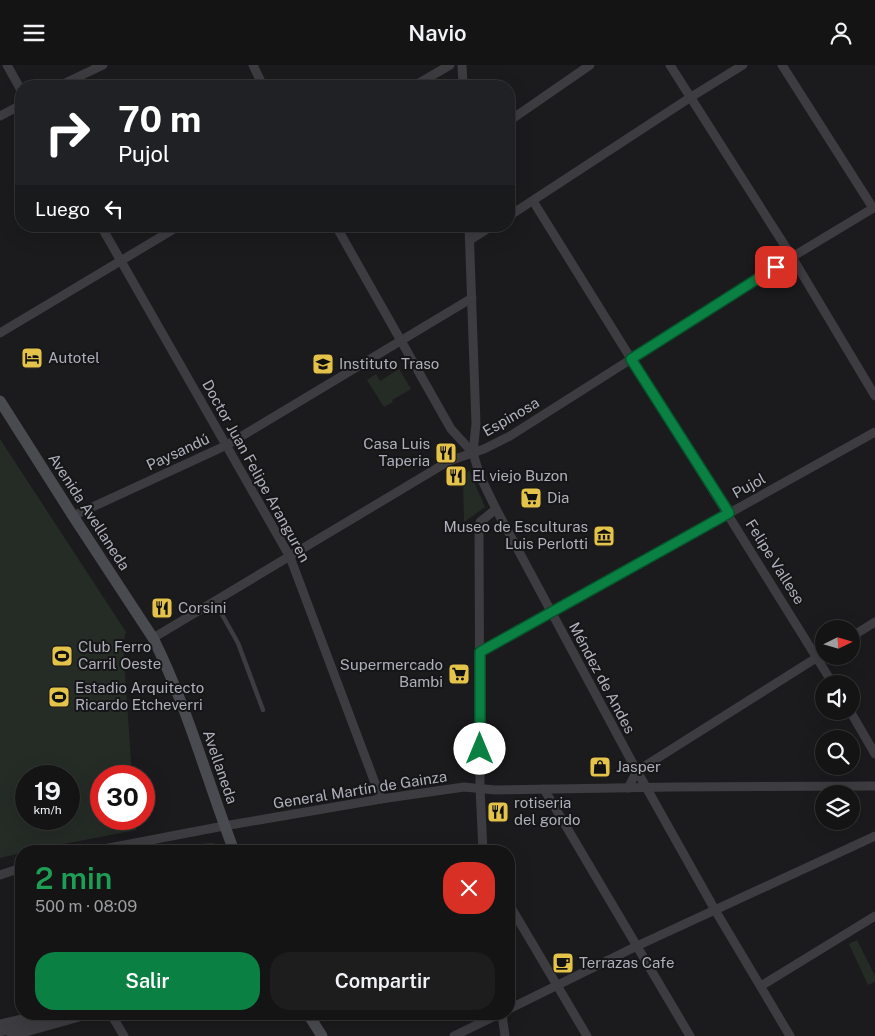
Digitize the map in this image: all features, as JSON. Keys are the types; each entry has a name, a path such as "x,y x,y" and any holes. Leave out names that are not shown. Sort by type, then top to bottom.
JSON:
{"main road":[{"name":"Avenida Avellaneda","path":"0,401 153,638"},
{"name":"Avellaneda","path":"153,638 164,660 187,719 232,845"},
{"path":"312,1020 322,1036"}],"street":[{"path":"6,65 15,80"},
{"path":"72,80 103,65"},
{"path":"253,65 260,80"},
{"path":"424,80 450,65"},
{"path":"462,65 463,80"},
{"path":"515,117 590,65"},
{"path":"670,65 792,257 875,396"},
{"path":"515,212 690,97 743,65"},
{"path":"782,65 874,208"},
{"path":"0,116 15,108"},
{"name":"Felipe Vallese","path":"533,201 631,359 815,646"},
{"name":"Espinosa","path":"153,638 449,461 473,453 510,436 792,257 874,208"},
{"name":"Doctor Juan Felipe Aranguren","path":"104,232 290,557 381,799"},
{"path":"0,333 170,232"},
{"name":"Méndez de Andes","path":"339,232 451,429 473,453 480,476 496,509 551,613 637,771 790,1036"},
{"path":"469,232 476,424 473,453"},
{"path":"470,240 483,232"},
{"name":"Paysandú","path":"73,516 227,445 472,298"},
{"name":"Pujol","path":"480,652 875,432"},
{"path":"483,845 480,788 480,522 496,509"},
{"path":"860,631 875,622"},
{"path":"628,788 637,771 815,659"},
{"path":"855,720 875,754"},
{"name":"General Martín de Gainza","path":"124,845 381,799 464,787 495,790 875,786"},
{"path":"544,789 690,1036"},
{"path":"515,1006 637,946 875,836"},
{"path":"0,875 15,870"},
{"path":"515,914 587,1036"},
{"path":"761,986 875,916"},
{"path":"0,1024 18,1020"},
{"path":"0,1032 45,1020"},
{"path":"11,1036 68,1020"},
{"path":"115,1020 124,1036"},
{"path":"454,1036 487,1020"},
{"path":"501,1020 504,1036"}],"lane":[{"path":"215,602 238,643 263,710"}],"shaded area":[{"path":"399,369 411,389 384,407 367,380 376,374 380,381"},
{"name":"Club Ferro Carril Oeste","path":"0,439 126,632 123,643 131,765 90,765 90,830 136,830 59,845 15,845 15,854 0,858"},
{"path":"469,470 485,507 464,522 463,477"},
{"path":"214,843 215,845 196,845"},
{"path":"857,940 875,976 875,982 868,985 849,944"}],"place":[{"name":"Autotel","path":"32,358"},
{"name":"Instituto Traso","path":"323,364"},
{"name":"Casa Luis Taperia","path":"446,453"},
{"name":"El viejo Buzon","path":"456,476"},
{"name":"Dia","path":"531,498"},
{"name":"Museo de Esculturas Luis Perlotti","path":"604,536"},
{"name":"Corsini","path":"162,608"},
{"name":"Club Ferro Carril Oeste","path":"62,656"},
{"name":"Supermercado Bambi","path":"459,674"},
{"name":"Estadio Arquitecto Ricardo Etcheverri","path":"59,697"},
{"name":"Jasper","path":"600,767"},
{"name":"rotiseria del gordo","path":"498,812"},
{"name":"Terrazas Cafe","path":"563,963"}],"route":[{"path":"480,749 480,652 729,513 631,359 776,267"}]}
